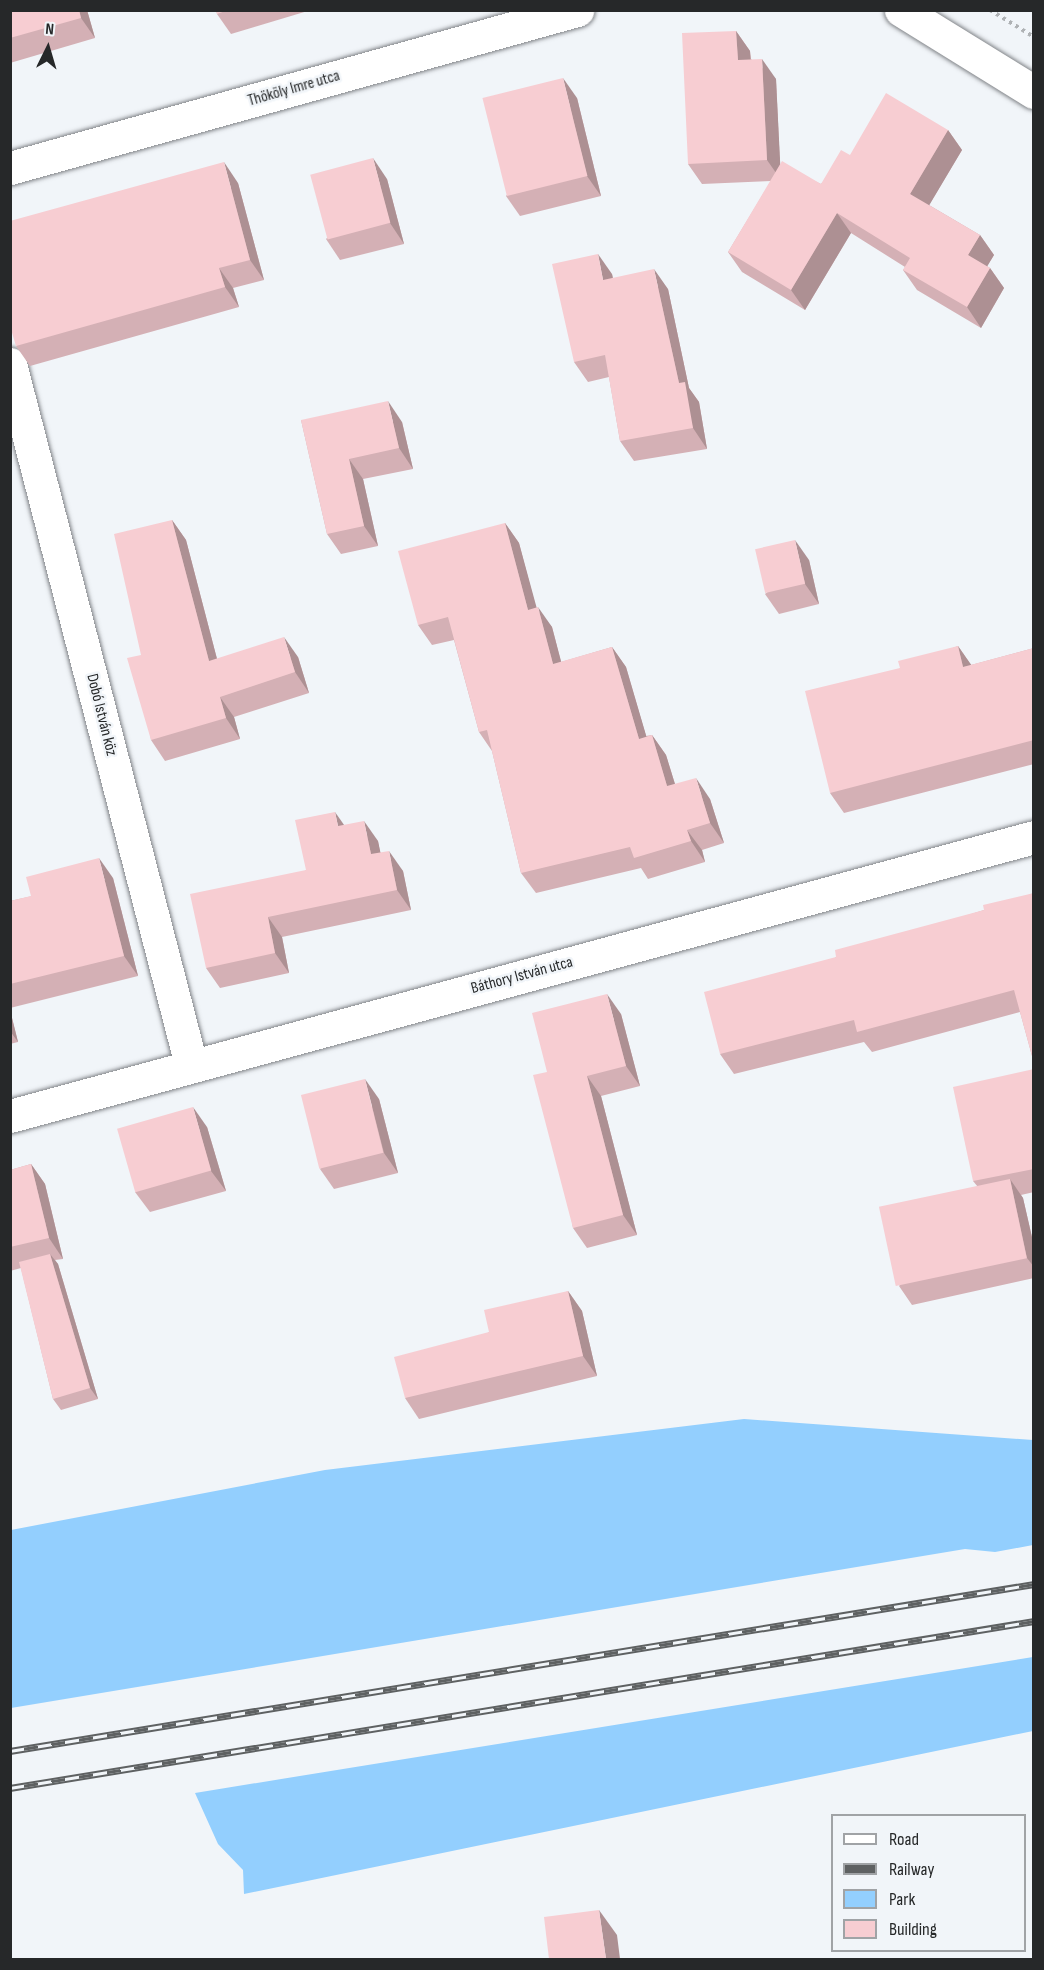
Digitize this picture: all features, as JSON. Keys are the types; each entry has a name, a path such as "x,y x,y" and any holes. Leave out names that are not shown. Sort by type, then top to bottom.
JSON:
{"street":[{"name":"Thököly Imre utca","path":"10,168 577,10"},
{"path":"901,10 1034,92"},
{"name":"Dobó István köz","path":"10,364 191,1065"},
{"name":"Báthory István utca","path":"10,1116 1034,837"}],"path":[{"path":"990,10 1034,37"}],"green space":[{"path":"744,1419 1033,1440 1033,1545 995,1552 965,1549 11,1708 11,1530 325,1470"},
{"path":"1033,1657 1033,1731 244,1894 243,1870 218,1844 195,1793"}],"building":[{"path":"10,10 79,10 81,18 10,38"},
{"path":"216,10 228,10 217,14"},
{"path":"736,31 738,60 762,59 767,160 688,164 682,33"},
{"path":"563,78 587,176 507,196 482,98"},
{"path":"886,93 948,130 910,194 980,235 968,255 990,268 967,307 903,270 910,258 837,213 791,290 728,252 782,161 821,184 841,150 850,155"},
{"path":"373,158 390,223 328,240 310,175"},
{"path":"224,162 250,260 219,268 225,287 16,346 10,326 10,221"},
{"path":"598,254 603,280 654,269 679,383 685,382 693,428 620,441 605,355 574,362 552,264"},
{"path":"388,401 399,448 349,459 364,526 327,534 301,420"},
{"path":"172,520 209,661 284,637 295,672 220,697 226,718 151,740 127,658 141,655 114,534"},
{"path":"505,523 528,610 538,607 553,664 612,647 639,739 652,735 667,786 696,778 710,823 687,830 691,841 634,858 630,847 521,873 487,730 479,732 448,617 418,625 398,551"},
{"path":"795,540 805,584 765,593 755,549"},
{"path":"958,646 963,667 1034,648 1034,740 830,793 805,691 900,668 898,661"},
{"path":"335,812 338,826 364,821 371,854 389,851 397,890 268,917 275,953 206,968 190,894 306,870 295,820"},
{"path":"99,858 124,956 10,984 10,901 31,896 26,877"},
{"path":"1034,893 1034,1055 1032,1056 1014,990 857,1032 854,1020 720,1054 704,992 836,957 835,950 984,910 983,905"},
{"path":"607,994 626,1066 587,1076 623,1215 573,1228 533,1075 547,1072 532,1013"},
{"path":"1034,1069 1034,1169 973,1181 953,1087"},
{"path":"365,1079 383,1153 319,1169 301,1095"},
{"path":"193,1107 211,1170 135,1192 117,1129"},
{"path":"31,1164 49,1238 10,1247 10,1170"},
{"path":"1010,1179 1027,1258 896,1286 879,1207"},
{"path":"50,1254 90,1388 53,1399 19,1262"},
{"path":"568,1291 583,1356 405,1398 394,1357 489,1332 484,1310"},
{"path":"599,1910 606,1959 549,1959 544,1917"}],"railway":[{"path":"10,1751 1034,1584"},
{"path":"10,1788 1034,1621"}]}
